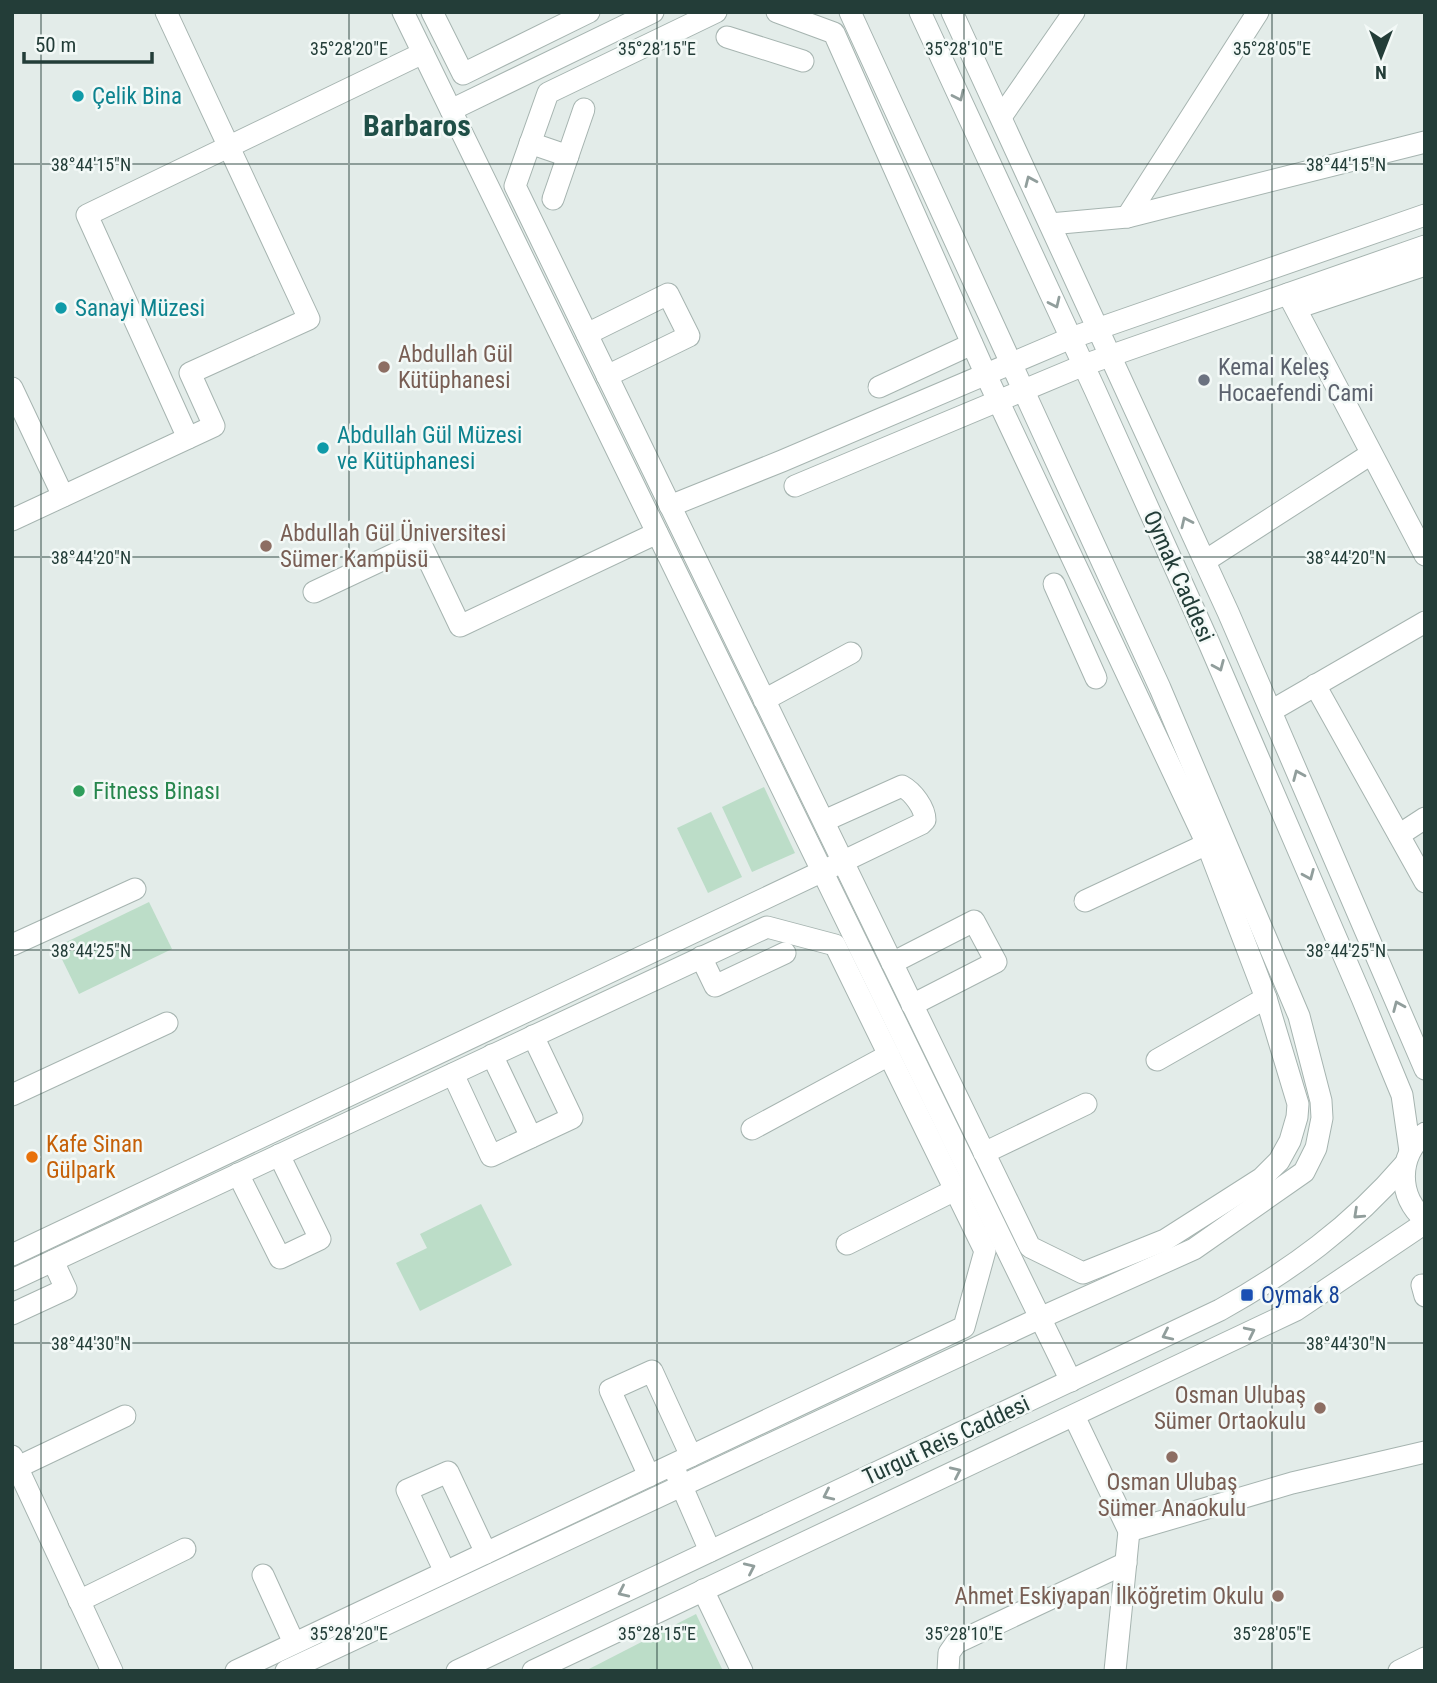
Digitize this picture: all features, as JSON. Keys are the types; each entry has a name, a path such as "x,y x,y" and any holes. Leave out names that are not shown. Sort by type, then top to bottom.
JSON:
{"street":[{"path":"12,520 214,426 190,373 309,319 166,12"},
{"path":"403,12 1071,1381"},
{"path":"432,12 463,74 589,12"},
{"path":"451,110 653,12"},
{"path":"716,12 548,93 515,186 1030,1247 1083,1273 1166,1240 1262,1178 1279,1161 1290,1141 1295,1129 1298,1104 1266,998 1207,844 986,375 834,33 777,12 766,50"},
{"path":"286,1671 1040,1318 1194,1249 1304,1172 1316,1148 1322,1118 1318,1084 1299,1016 1160,688 850,12"},
{"name":"Oymak Caddesi","path":"920,12 1084,365 1209,643 1363,998 1402,1095 1408,1158 1404,1179 1406,1193 1412,1206 1425,1221"},
{"path":"1001,117 1074,12"},
{"path":"1127,216 1258,12"},
{"name":"Oymak Caddesi","path":"954,14 1205,561 1425,1069"},
{"path":"567,23 578,49"},
{"path":"727,37 803,61"},
{"path":"188,438 87,215 423,53"},
{"path":"553,199 584,109"},
{"path":"1050,224 1127,216 1425,142"},
{"path":"530,143 568,156"},
{"path":"670,506 1071,338 1425,215"},
{"path":"1292,301 1425,246"},
{"path":"795,486 1084,365 1292,301 1425,265"},
{"path":"587,334 668,294 690,337 607,376"},
{"path":"1292,301 1425,555"},
{"path":"878,387 972,344"},
{"path":"12,388 63,496"},
{"path":"829,441 840,467"},
{"path":"1205,561 1371,454"},
{"path":"314,592 420,542 460,626 657,533"},
{"path":"1054,584 1096,678"},
{"path":"1074,630 1101,618"},
{"path":"1271,711 1425,622"},
{"path":"764,699 852,653"},
{"path":"1315,685 1425,882"},
{"path":"12,1255 921,824 925,820 925,813 909,790 902,786 824,821"},
{"path":"1399,835 1425,818"},
{"path":"1085,901 1207,844"},
{"path":"12,946 135,889"},
{"path":"892,963 974,921 996,962 912,1004"},
{"path":"12,1280 767,927 835,945 985,1251 964,1327 236,1671"},
{"path":"701,957 715,986 785,953"},
{"path":"1157,1060 1266,998"},
{"path":"13,1092 167,1023"},
{"path":"453,1074 491,1156 572,1118 533,1036"},
{"path":"492,1055 531,1137"},
{"path":"752,1129 889,1055"},
{"path":"984,1153 1086,1104"},
{"name":"Turgut Reis Caddesi","path":"457,1671 1220,1310 1301,1261 1352,1220 1408,1158 1425,1133"},
{"path":"238,1174 279,1258 320,1238 279,1155"},
{"path":"847,1244 955,1190"},
{"name":"Turgut Reis Caddesi","path":"533,1671 1296,1310 1425,1221"},
{"path":"12,1314 66,1289 53,1261"},
{"path":"649,1476 610,1390 652,1371 682,1461 682,1486 710,1551"},
{"path":"112,1671 15,1462 125,1416"},
{"path":"1074,1416 1129,1531 1115,1671"},
{"path":"1129,1531 1292,1483 1425,1452"},
{"path":"445,1572 407,1490 448,1472 486,1553"},
{"path":"79,1601 185,1549"},
{"path":"948,1671 949,1653 956,1643 1126,1563"},
{"path":"263,1575 294,1643"},
{"path":"703,1590 742,1671"},
{"path":"1399,1671 1425,1658"}],"green space":[{"path":"764,787 795,853 752,872 722,807"},
{"path":"711,812 742,877 708,893 677,828"},
{"path":"149,902 172,949 79,994 56,947"},
{"path":"481,1204 512,1265 420,1311 396,1263 427,1248 420,1234"},
{"path":"696,1614 723,1671 590,1671 589,1669"}],"place":[{"name":"Çelik Bina","path":"78,96"},
{"name":"Sanayi Müzesi","path":"61,308"},
{"name":"Abdullah Gül Kütüphanesi","path":"384,367"},
{"name":"Kemal Keleş Hocaefendi Cami","path":"1204,380"},
{"name":"Abdullah Gül Müzesi ve Kütüphanesi","path":"323,448"},
{"name":"Abdullah Gül Üniversitesi Sümer Kampüsü","path":"266,546"},
{"name":"Fitness Binası","path":"79,791"},
{"name":"Kafe Sinan Gülpark","path":"32,1157"},
{"name":"Oymak 8","path":"1247,1295"},
{"name":"Osman Ulubaş Sümer Ortaokulu","path":"1320,1408"},
{"name":"Osman Ulubaş Sümer Anaokulu","path":"1172,1457"},
{"name":"Ahmet Eskiyapan İlköğretim Okulu","path":"1278,1596"}],"district":[{"name":"Barbaros","path":"417,126"}]}
